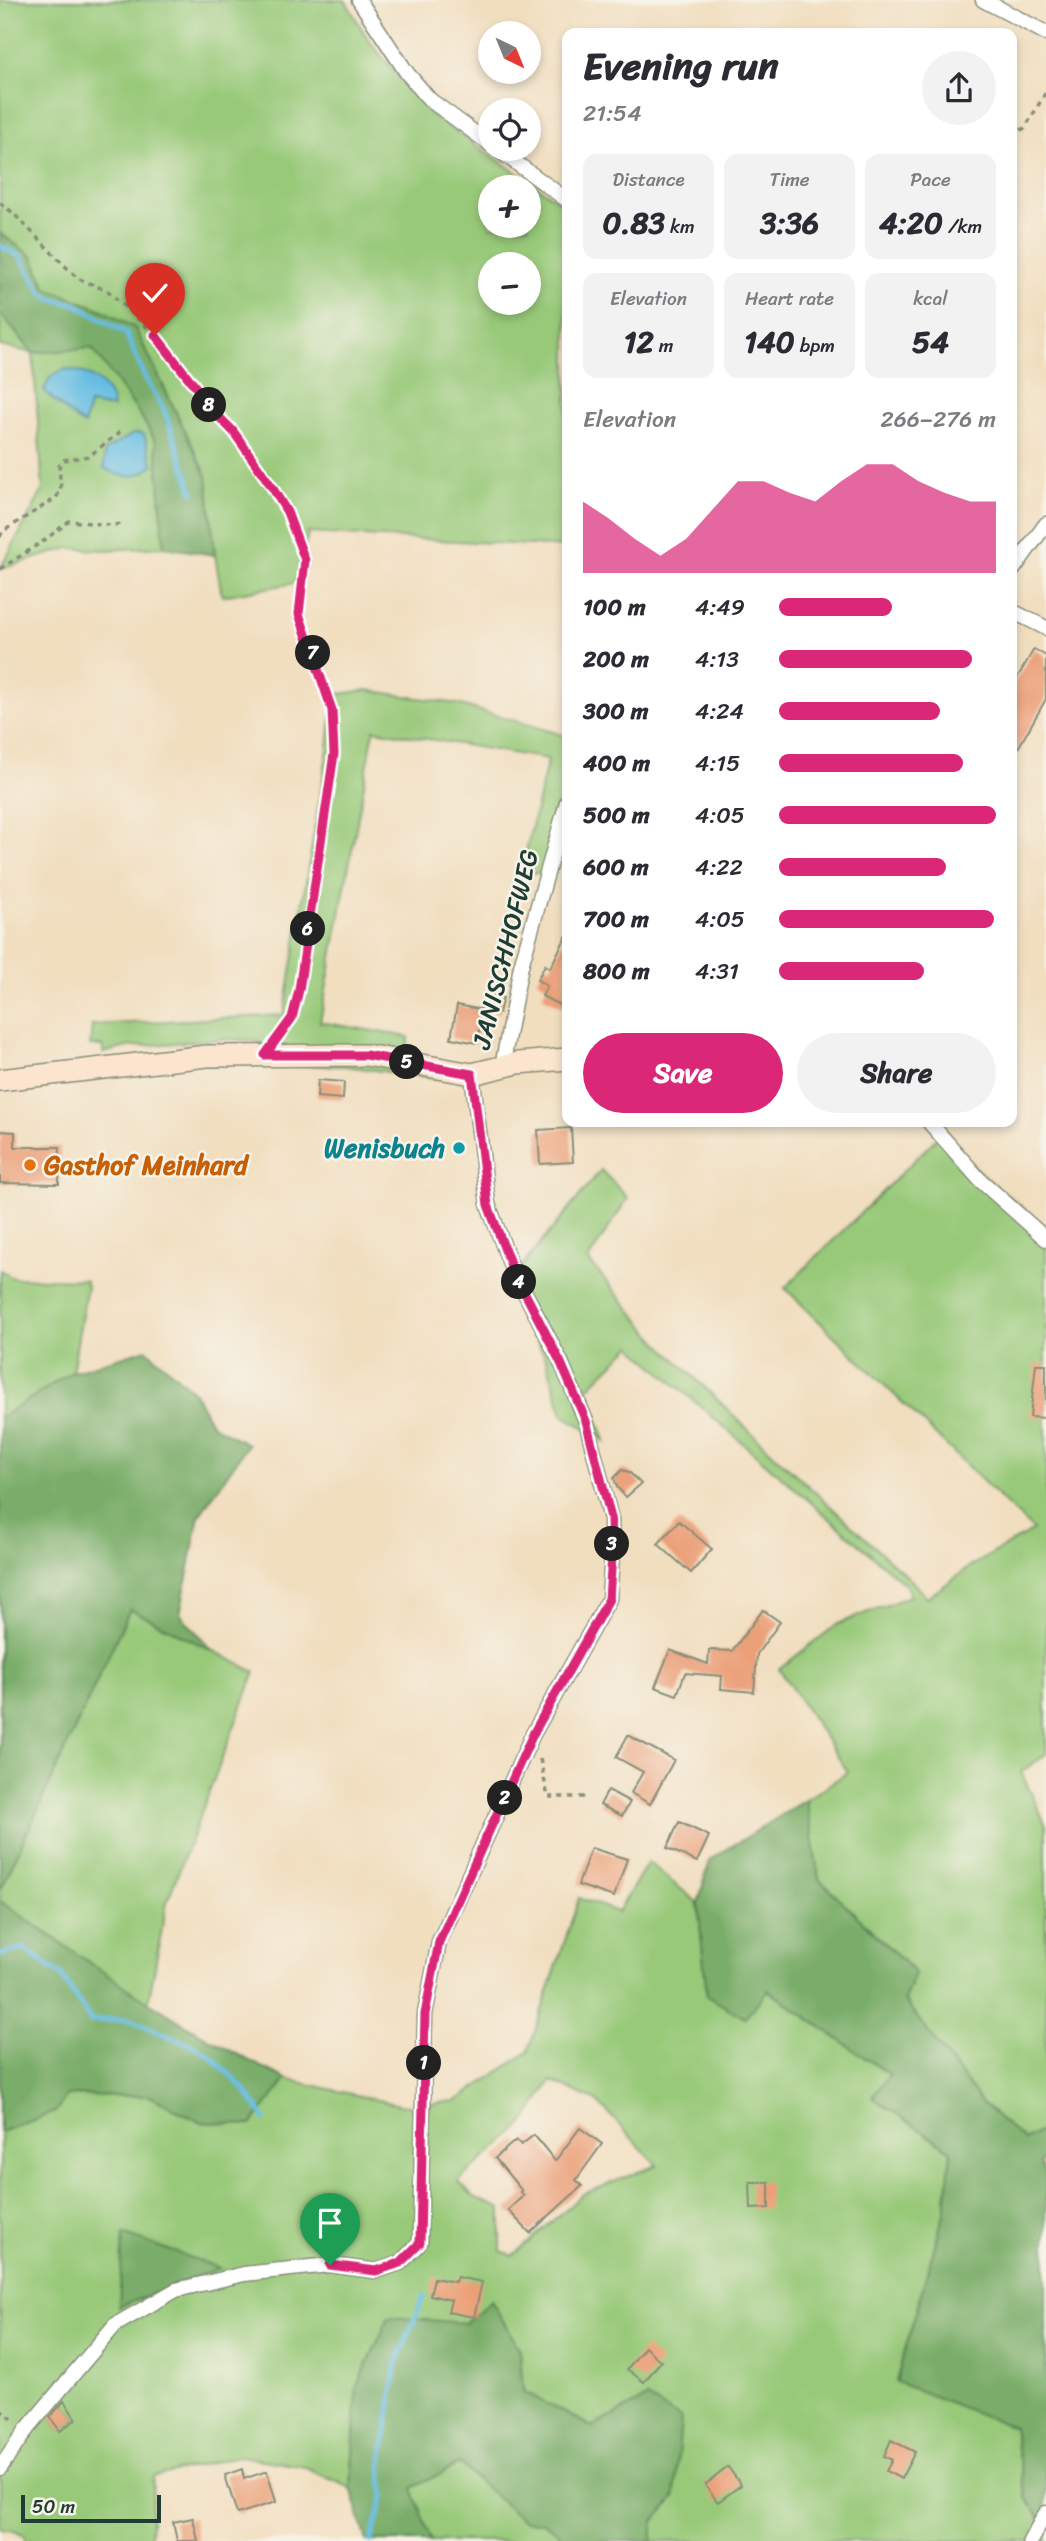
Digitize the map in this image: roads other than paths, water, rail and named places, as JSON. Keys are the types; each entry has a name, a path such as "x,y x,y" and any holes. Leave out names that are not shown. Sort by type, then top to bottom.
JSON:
{"street":[{"path":"359,0 407,73 430,100 478,135"},
{"path":"983,0 1046,33"},
{"path":"513,161 562,196"},
{"path":"1017,565 1046,524"},
{"path":"1017,614 1046,628"},
{"name":"JANISCHHOFWEG","path":"502,1067 521,966 562,820"},
{"path":"0,1080 207,1056 366,1055 472,1074 502,1067 562,1060"},
{"path":"0,2468 27,2429 116,2325 176,2290 244,2274 330,2265 376,2271 400,2263 420,2243 425,2014 439,1942 533,1734 609,1599 611,1518 586,1421 561,1363 511,1266 488,1205 472,1074"},
{"path":"933,1127 980,1180 1046,1239"},
{"path":"1030,2541 1046,2513"}],"water":[{"path":"65,369 96,380 108,392 113,408 89,404 84,425 69,414 44,390 50,377"},
{"path":"135,433 144,434 153,465 141,473 129,476 104,468 105,450"}],"waterway":[{"path":"0,246 20,256 41,291 50,299 75,304 126,333 143,373 165,412 193,492"},
{"path":"0,1955 23,1948 60,1974 91,2021 128,2019 210,2055 246,2091 265,2119"},
{"path":"371,2541 384,2495 381,2469 397,2362 424,2296"}],"place":[{"name":"Wenisbuch","path":"459,1148"},
{"name":"Gasthof Meinhard","path":"30,1165"}]}
